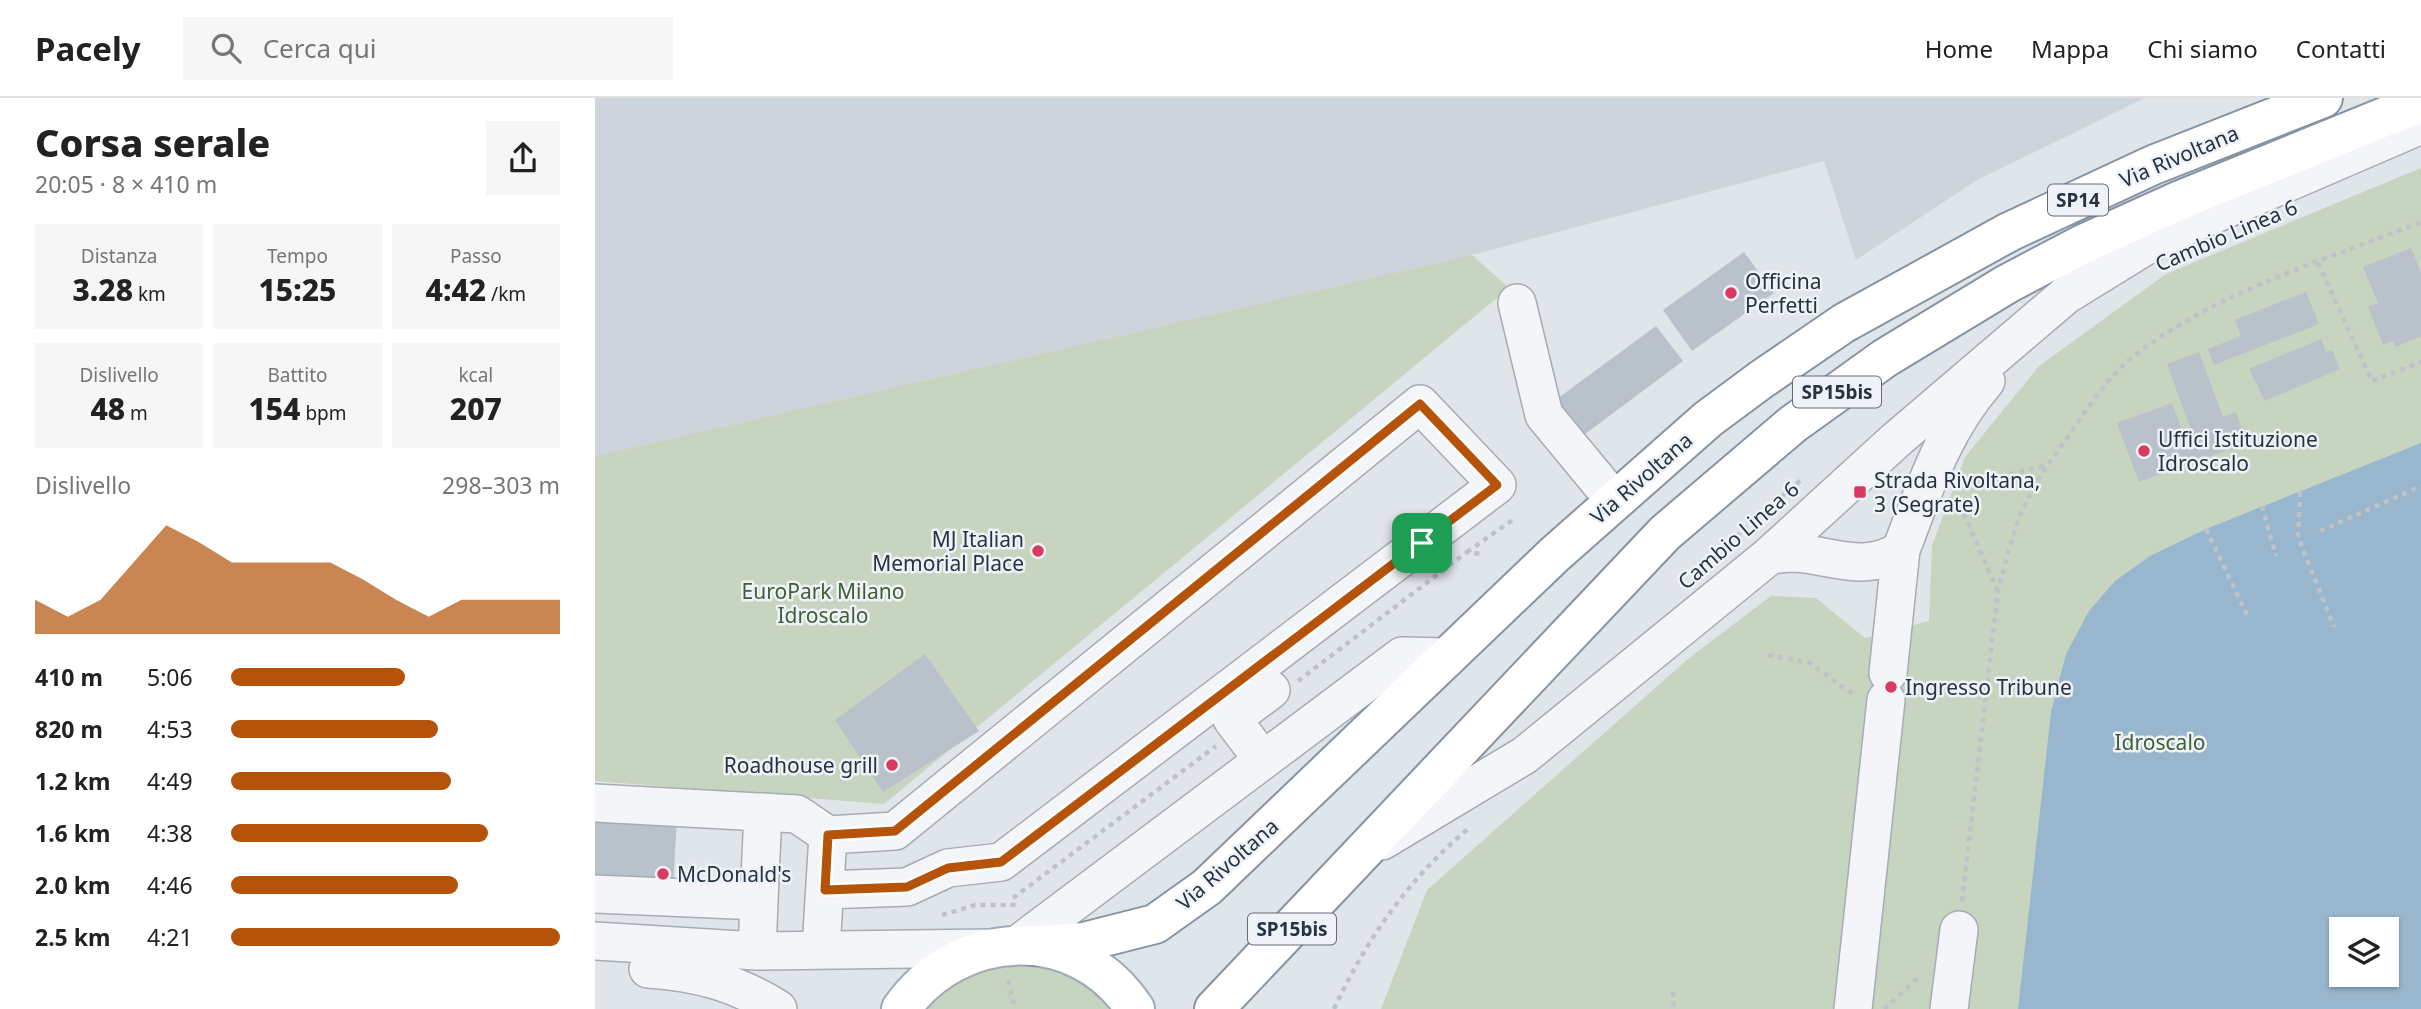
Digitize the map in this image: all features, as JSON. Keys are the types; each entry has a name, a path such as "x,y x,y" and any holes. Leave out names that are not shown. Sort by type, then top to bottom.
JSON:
{"main road":[{"name":"SP15bis","path":"1843,323 1915,268 2000,216 2050,191 2274,98"},
{"name":"Via Rivoltana","path":"1012,953 1130,932 1156,923 1178,909 1207,887 1447,657 1708,419 1843,323 2009,232 2153,165 2323,98"},
{"name":"Via Rivoltana","path":"1225,1003 1562,639 1665,533 1762,448 1854,380 1996,291 2083,244 2190,195 2421,102"},
{"name":"Via Rivoltana","path":"901,1009 919,987 941,969 968,955 1012,953 1070,956 1094,968 1111,981 1135,1009"}],"street":[{"path":"1369,849 1525,755 1769,556 1896,440 2095,275 2157,239 2421,125"},
{"path":"1517,303 1544,415 1615,501"},
{"path":"1853,1009 1901,550 1938,452 1969,401 2044,315"},
{"path":"595,803 797,814 828,835 895,831 1420,404 1497,485 1282,671 1001,862 948,868 907,887 825,890"},
{"path":"1769,556 1784,552 1849,562 1876,563 1901,550"},
{"path":"1849,562 1881,594 1893,618"},
{"path":"1012,953 1402,656 1447,657"},
{"path":"1263,760 1232,719 1286,678 1282,671"},
{"path":"757,951 763,813"},
{"path":"821,949 828,835"},
{"path":"595,894 759,901"},
{"path":"1949,1009 1959,930"},
{"name":"Via Rivoltana","path":"595,941 757,951 821,949 1012,953"},
{"path":"595,965 690,972 735,986 778,1009"}],"path":[{"path":"1884,1009 1948,948 1959,930 1998,591 2009,546 2027,500 2049,465 2101,389 2132,358 2208,308 2421,222"},
{"path":"2318,263 2372,381 2421,362"},
{"path":"1998,591 1956,490 2049,465"},
{"name":"Cambio Linea 6","path":"1704,564 1806,475"},
{"path":"2320,531 2421,486"},
{"path":"2300,492 2298,537 2334,627"},
{"path":"2262,506 2276,556"},
{"path":"1282,671 1514,519"},
{"path":"2206,529 2249,619"},
{"path":"1467,552 1481,554"},
{"path":"1768,655 1810,663 1886,697"},
{"path":"1013,898 1239,729"},
{"path":"1012,953 1008,988 1015,1009"},
{"path":"1673,992 1674,1009"}],"shaded area":[{"path":"595,98 2145,98 1977,180 1856,260 1824,161 1472,255 595,456"}],"green space":[{"name":"Idroscalo","path":"2421,168 2421,1009 1381,1009 1427,890 1689,658 1771,596 1816,598 1865,638 1929,621 1932,546 1965,457 2039,366 2166,274"},
{"name":"EuroPark Milano Idroscalo","path":"1472,255 1509,288 884,804 595,781 595,456"},
{"path":"1019,965 1046,969 1070,977 1092,991 1111,1009 925,1009 946,991 968,978"}],"water":[{"name":"Idroscalo","path":"2421,443 2421,1009 2018,1009 2051,712 2066,654 2089,611 2115,581 2150,556 2206,529"}],"building":[{"path":"2411,248 2421,273 2421,336 2395,347 2393,341 2383,345 2368,307 2378,303 2363,267"},
{"path":"1744,252 1774,293 1692,351 1663,310"},
{"path":"2306,292 2319,324 2214,365 2208,349 2241,336 2235,320"},
{"path":"1656,326 1683,361 1577,440 1550,404"},
{"path":"2321,339 2326,352 2332,350 2340,369 2265,401 2249,369"},
{"path":"2199,352 2223,417 2236,412 2247,443 2139,482 2117,423 2172,403 2183,433 2191,430 2167,364"},
{"path":"925,654 979,731 883,792 835,720"},
{"path":"595,814 677,819 673,885 595,880"}],"place":[{"name":"Officina Perfetti","path":"1731,293"},
{"name":"Uffici Istituzione Idroscalo","path":"2144,451"},
{"name":"Strada Rivoltana, 3 (Segrate)","path":"1860,492"},
{"name":"MJ Italian Memorial Place","path":"1038,551"},
{"name":"Ingresso Tribune","path":"1891,687"},
{"name":"Roadhouse grill","path":"892,765"},
{"name":"McDonald's","path":"663,874"}],"route":[{"path":"1420,404 1497,485 1422,543 1001,862 948,868 907,887 825,890 828,835 895,831 1420,404"}]}
